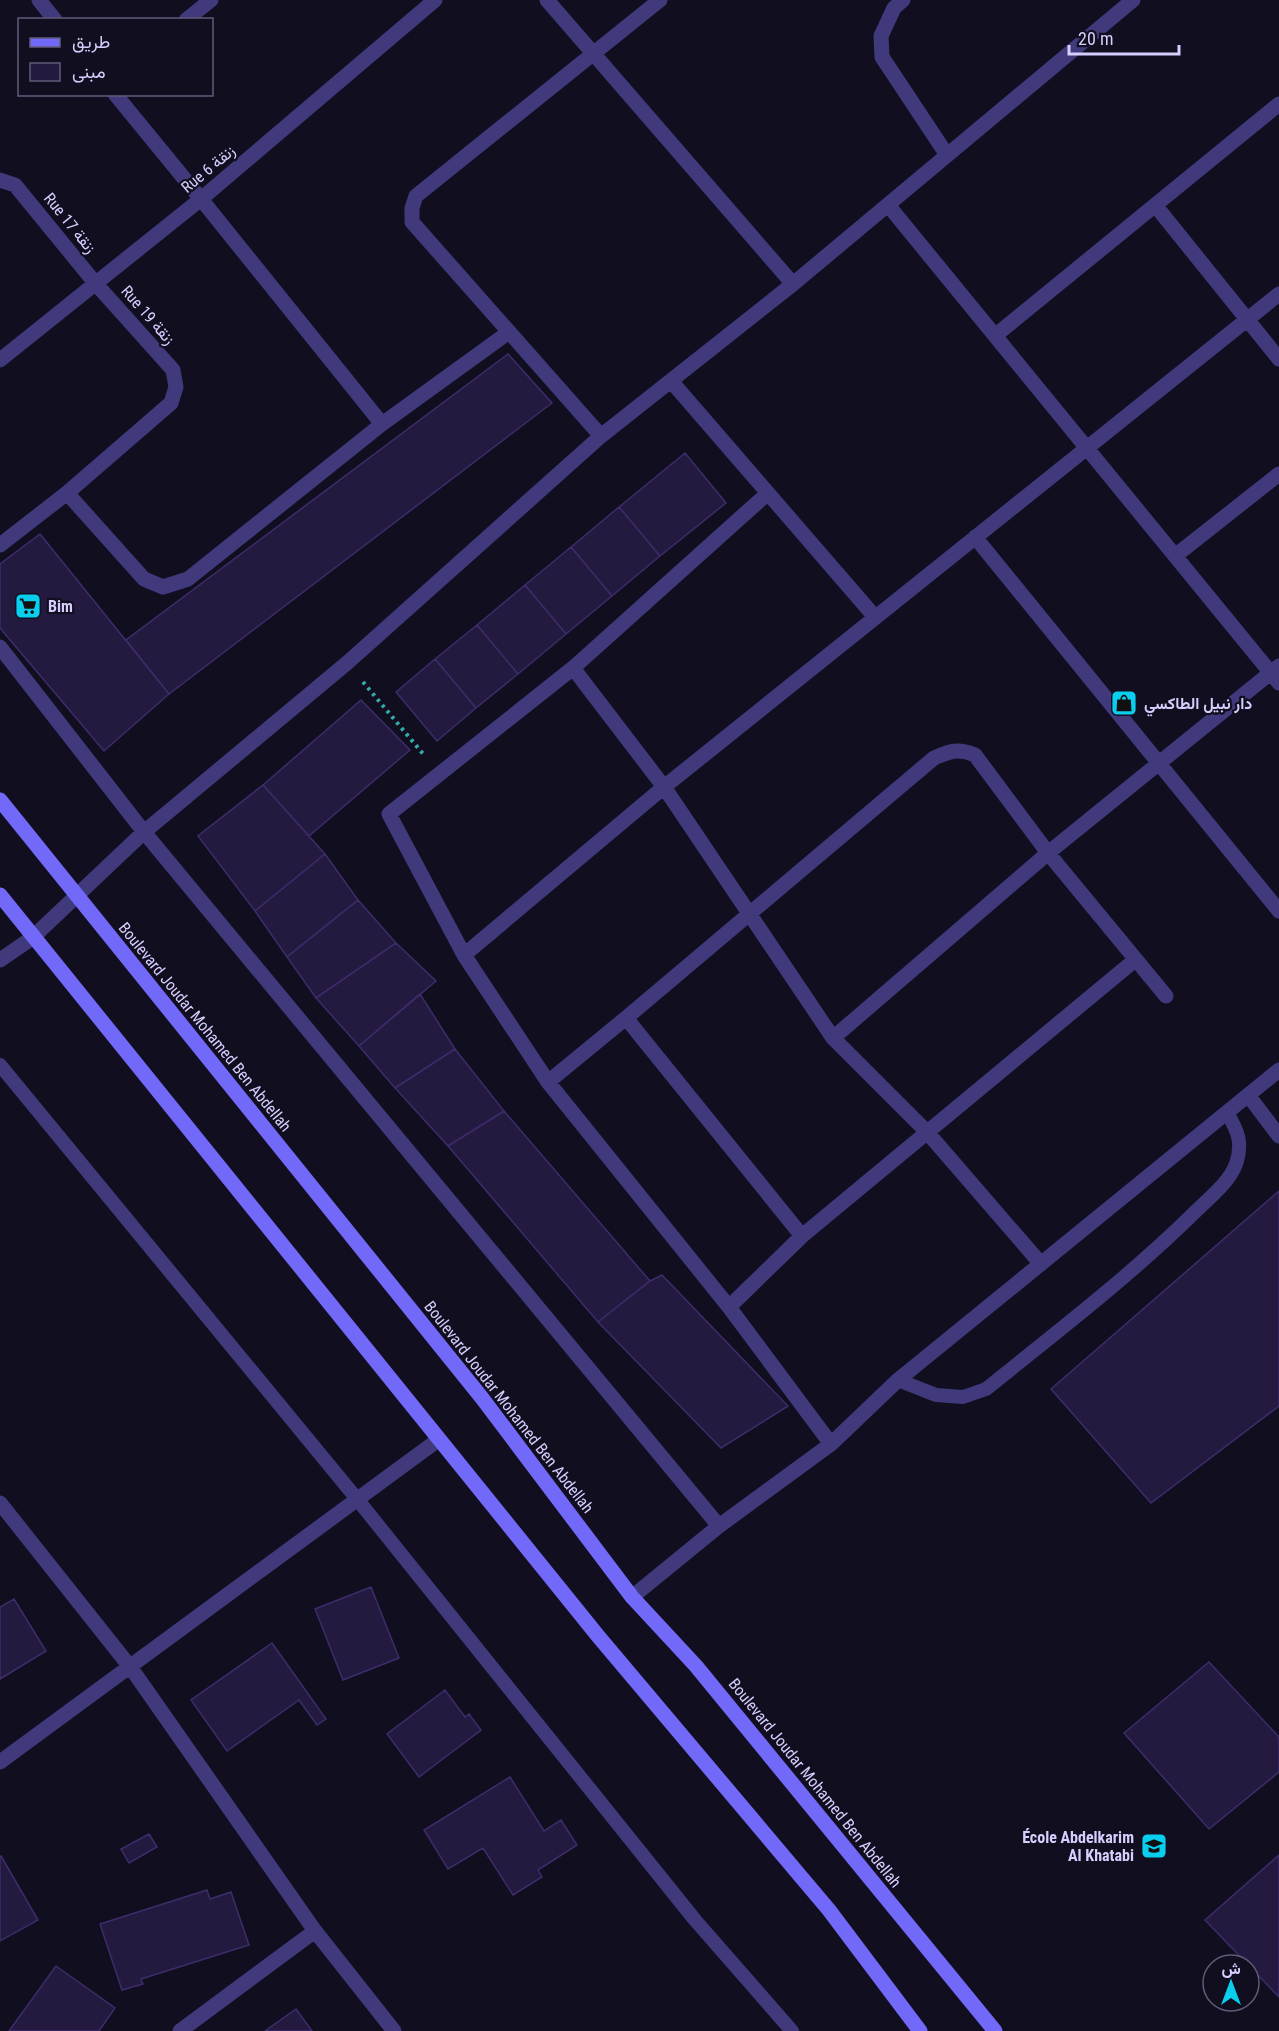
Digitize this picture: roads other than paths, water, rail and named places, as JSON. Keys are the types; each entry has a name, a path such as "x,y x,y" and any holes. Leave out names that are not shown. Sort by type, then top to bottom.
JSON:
{"main road":[{"name":"Boulevard Joudar Mohamed Ben Abdellah","path":"0,800 482,1398 632,1597 696,1666 995,2031"},
{"path":"0,895 598,1636 829,1910 921,2031"}],"street":[{"path":"39,0 53,18"},
{"path":"188,18 211,0"},
{"name":"Rue 6 زنقة","path":"0,360 201,199 435,0"},
{"path":"547,0 793,284"},
{"path":"601,436 412,222 412,208 416,196 660,0"},
{"path":"903,0 894,8 881,36 882,57 947,155"},
{"path":"0,960 33,938 144,832 347,663 601,436 793,284 1133,0"},
{"path":"117,96 382,424"},
{"path":"996,335 1279,104"},
{"name":"Rue 17 زنقة","path":"0,180 15,185 96,284"},
{"path":"832,1038 1159,763 1276,674 1175,556 888,205"},
{"path":"1155,205 1279,359"},
{"name":"Rue 19 زنقة","path":"67,494 171,403 176,387 173,370 96,284"},
{"path":"464,955 664,787 1279,294"},
{"path":"0,545 67,494 144,579 163,587 188,579 382,424 509,332"},
{"path":"671,381 875,617"},
{"path":"1175,556 1279,474"},
{"path":"768,494 573,668 388,814 464,955 548,1082 729,1307 831,1444"},
{"path":"975,537 1279,911"},
{"path":"0,646 144,832 719,1526"},
{"path":"573,668 664,787 832,1038 927,1132 1041,1264"},
{"path":"548,1082 934,758 952,750 963,750 975,755 1048,854 1166,996"},
{"path":"729,1307 802,1236 1136,960"},
{"path":"626,1018 802,1236"},
{"path":"632,1597 719,1526 831,1444 898,1380 1279,1070"},
{"path":"1248,1095 1279,1136"},
{"path":"0,1762 131,1668 438,1440"},
{"path":"0,1503 131,1668 315,1931 394,2031"},
{"path":"180,2031 315,1931"}],"lane":[{"path":"0,1065 357,1499 694,1920 792,2031"},
{"path":"898,1380 936,1395 963,1397 986,1389 1156,1250 1218,1189 1235,1166 1239,1149 1238,1132 1227,1113"}],"place":[{"name":"Bim","path":"28,606"},
{"name":"دار نبيل الطاكسي","path":"1124,703"},
{"name":"École Abdelkarim Al Khatabi","path":"1154,1846"}]}
